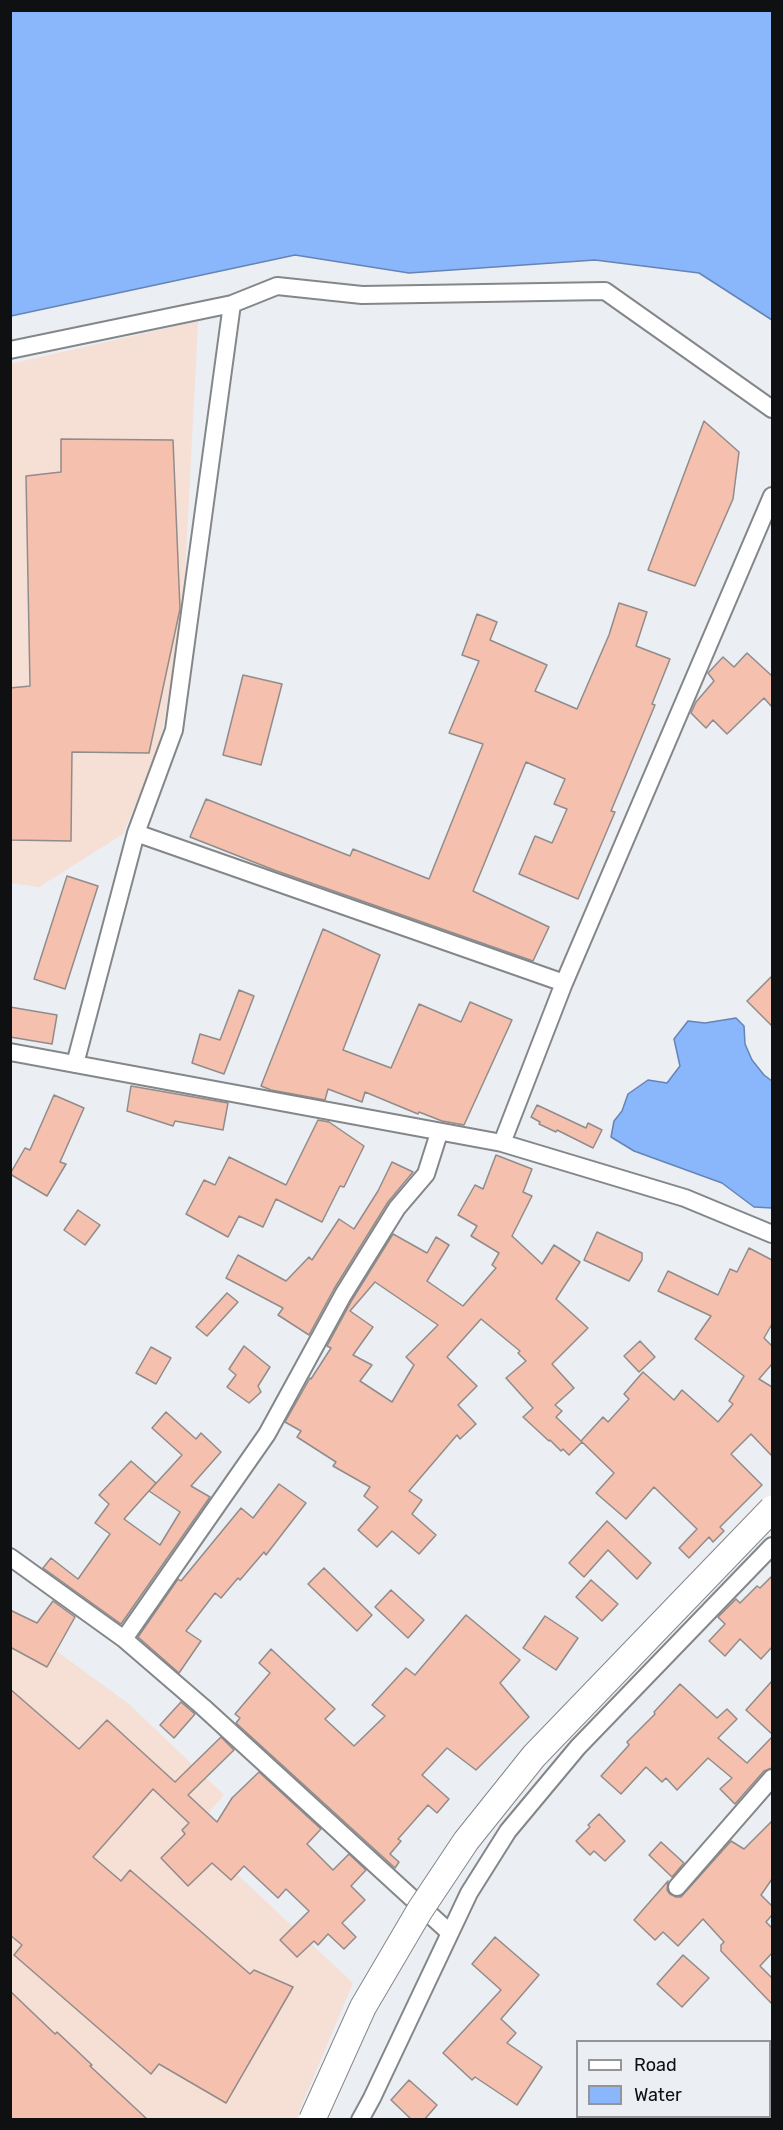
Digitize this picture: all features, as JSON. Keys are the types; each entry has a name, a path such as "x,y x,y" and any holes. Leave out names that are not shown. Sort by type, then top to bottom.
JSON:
{"main road":[{"path":"312,2120 363,2007 420,1910 466,1841 534,1756 772,1509"}],"street":[{"path":"10,350 232,304 277,286 362,295 605,291 772,409"},
{"path":"75,1064 136,832 174,730 232,304"},
{"path":"502,1143 564,983 772,496"},
{"path":"136,832 564,983"},
{"path":"10,1052 502,1143 685,1198 772,1234"},
{"path":"124,1640 267,1434 343,1295 398,1208 426,1174 439,1133"},
{"path":"360,2120 449,1932 469,1893 508,1831 578,1747 772,1546"},
{"path":"10,1557 124,1640 203,1707 449,1932"},
{"path":"677,1887 772,1778"}],"shaded area":[{"path":"198,321 183,615 159,749 123,834 39,887 11,883 10,364"},
{"path":"10,1617 130,1705 224,1795 192,1832 353,1983 296,2119 24,2120 11,2108"}],"water":[{"path":"10,11 772,11 772,320 699,273 595,260 409,273 295,255 11,316"},
{"path":"736,1018 744,1026 745,1044 752,1060 772,1081 772,1208 754,1207 722,1183 634,1151 611,1137 614,1121 622,1111 628,1094 648,1080 667,1083 680,1066 674,1039 688,1021 705,1023"}],"building":[{"path":"704,421 739,452 733,499 695,586 648,570"},
{"path":"61,439 173,440 180,609 149,753 72,752 71,841 10,840 10,688 30,686 26,476 61,472"},
{"path":"619,603 647,612 636,646 670,659 652,704 655,705 611,811 615,812 578,899 519,874 535,836 552,843 567,809 554,804 565,779 526,762 473,891 549,927 533,961 274,870 190,837 206,799 350,856 353,849 429,879 483,744 449,733 479,661 462,655 477,614 497,622 490,640 547,665 535,691 577,709 609,635"},
{"path":"747,653 772,676 772,707 764,698 727,734 713,720 706,728 691,713 696,702 714,681 708,673 723,657 734,667"},
{"path":"243,675 282,684 261,765 223,755"},
{"path":"67,876 98,886 65,989 34,979"},
{"path":"323,929 380,955 343,1050 391,1068 419,1004 461,1022 470,1002 512,1020 464,1125 442,1121 419,1112 418,1114 365,1092 362,1102 328,1089 325,1100 261,1086"},
{"path":"772,976 772,1026 747,1001"},
{"path":"239,990 254,996 224,1074 192,1063 200,1034 220,1040"},
{"path":"10,1007 57,1015 52,1044 10,1037"},
{"path":"131,1086 228,1103 223,1130 175,1121 173,1126 127,1111"},
{"path":"54,1095 84,1108 60,1162 66,1164 47,1196 10,1174 25,1148 30,1150"},
{"path":"537,1105 586,1128 588,1123 602,1130 593,1148 557,1130 556,1132 539,1124 540,1122 531,1117"},
{"path":"318,1120 329,1122 364,1146 344,1187 340,1186 322,1222 276,1199 263,1227 239,1216 228,1237 186,1214 204,1180 215,1185 229,1157 286,1185"},
{"path":"496,1155 532,1169 523,1192 532,1196 512,1236 542,1264 554,1245 580,1262 556,1299 588,1328 552,1364 574,1388 555,1405 562,1411 556,1417 582,1442 569,1455 563,1449 561,1451 523,1417 533,1408 506,1378 526,1361 518,1353 520,1351 481,1319 447,1357 477,1386 458,1405 476,1424 460,1439 457,1435 409,1491 422,1500 412,1514 436,1535 419,1554 392,1531 377,1547 358,1530 378,1507 364,1496 370,1487 333,1466 336,1462 297,1437 301,1431 285,1422 310,1378 331,1348 327,1346 352,1300 393,1234 427,1253 436,1237 449,1245 427,1281 463,1306 496,1268 492,1265 499,1253 471,1236 477,1226 458,1215 475,1185 483,1189","holes":["375,1282 438,1325 406,1357 414,1365 392,1402 360,1381 372,1365 353,1355 373,1327 350,1311"]},
{"path":"392,1162 413,1172 388,1202 334,1289 309,1335 278,1315 283,1308 226,1278 238,1255 286,1281 309,1257 312,1260 339,1219 354,1229 378,1191"},
{"path":"78,1210 100,1225 85,1245 64,1230"},
{"path":"597,1232 642,1253 642,1260 629,1281 584,1260"},
{"path":"749,1248 772,1260 772,1324 764,1338 772,1346 772,1364 759,1379 772,1387 772,1456 751,1434 731,1454 762,1485 720,1527 724,1531 713,1542 709,1537 689,1558 679,1548 697,1529 654,1487 626,1519 596,1493 614,1473 581,1441 603,1417 608,1422 629,1399 624,1394 643,1372 674,1400 682,1390 718,1422 733,1404 729,1401 744,1376 695,1339 711,1316 658,1291 668,1271 718,1295 730,1269 737,1272"},
{"path":"227,1293 238,1302 207,1336 196,1327"},
{"path":"640,1341 655,1357 639,1372 624,1356"},
{"path":"244,1346 270,1367 258,1386 261,1392 249,1403 227,1387 236,1375 229,1369"},
{"path":"151,1347 171,1358 156,1384 136,1373"},
{"path":"166,1412 196,1439 201,1433 221,1452 191,1486 210,1497 121,1624 43,1568 51,1558 78,1579 110,1534 95,1523 109,1504 99,1495 131,1461 156,1483 124,1519 160,1545 180,1512 149,1491 182,1455 152,1428"},
{"path":"279,1484 306,1503 266,1555 264,1552 221,1598 215,1593 186,1631 201,1641 179,1673 138,1637 178,1579 181,1581 241,1508 253,1518"},
{"path":"607,1521 651,1563 637,1579 608,1550 584,1577 569,1563"},
{"path":"324,1568 372,1615 357,1631 308,1584"},
{"path":"772,1576 772,1647 761,1659 740,1639 725,1656 709,1641 725,1624 718,1617 736,1599 740,1603 757,1586 760,1588"},
{"path":"591,1580 618,1604 602,1621 576,1597"},
{"path":"391,1590 424,1620 408,1638 375,1607"},
{"path":"53,1601 75,1617 47,1667 10,1647 10,1610 37,1623"},
{"path":"466,1615 520,1660 500,1683 529,1717 476,1770 447,1748 422,1775 449,1799 437,1813 428,1805 398,1839 401,1841 390,1854 399,1862 395,1868 236,1723 240,1718 235,1714 270,1673 259,1663 271,1649 335,1709 325,1719 354,1746 385,1716 372,1705 406,1668 415,1675"},
{"path":"545,1616 578,1638 556,1670 523,1648"},
{"path":"772,1681 772,1734 746,1710"},
{"path":"680,1684 717,1718 727,1709 737,1719 718,1738 747,1763 772,1737 772,1768 764,1771 735,1804 720,1789 732,1778 708,1758 677,1790 666,1778 662,1782 646,1767 621,1794 601,1776 629,1745 627,1742"},
{"path":"10,1689 79,1749 107,1720 175,1782 221,1737 234,1750 188,1795 217,1822 232,1798 259,1772 321,1829 307,1844 333,1870 349,1854 366,1870 351,1886 365,1900 342,1923 356,1937 344,1949 328,1934 318,1945 314,1941 297,1957 280,1940 309,1911 286,1889 278,1898 244,1866 231,1880 212,1863 188,1886 161,1858 185,1834 182,1830 189,1823 153,1789 93,1857 121,1881 130,1870 250,1974 254,1970 293,1987 226,2103 159,2064 151,2074 14,1955 22,1945 10,1935"},
{"path":"181,1702 195,1714 174,1738 160,1725"},
{"path":"599,1814 625,1841 605,1861 594,1851 590,1855 576,1841"},
{"path":"772,1821 772,1879 761,1895 772,1906 772,1915 766,1922 772,1928 772,1953 760,1966 772,1978 772,2004 721,1951 721,1945 724,1942 703,1919 678,1946 663,1932 655,1940 634,1920 668,1881 667,1890 670,1894 681,1897 731,1841 744,1849"},
{"path":"661,1842 684,1863 672,1877 649,1855"},
{"path":"495,1937 539,1975 501,2019 516,2033 507,2043 542,2067 517,2105 475,2077 472,2080 443,2053 501,1990 472,1964"},
{"path":"683,1955 709,1978 682,2007 657,1984"},
{"path":"10,1991 55,2034 57,2032 148,2120 10,2120"},
{"path":"409,2080 437,2105 424,2120 412,2120 391,2100"}]}
